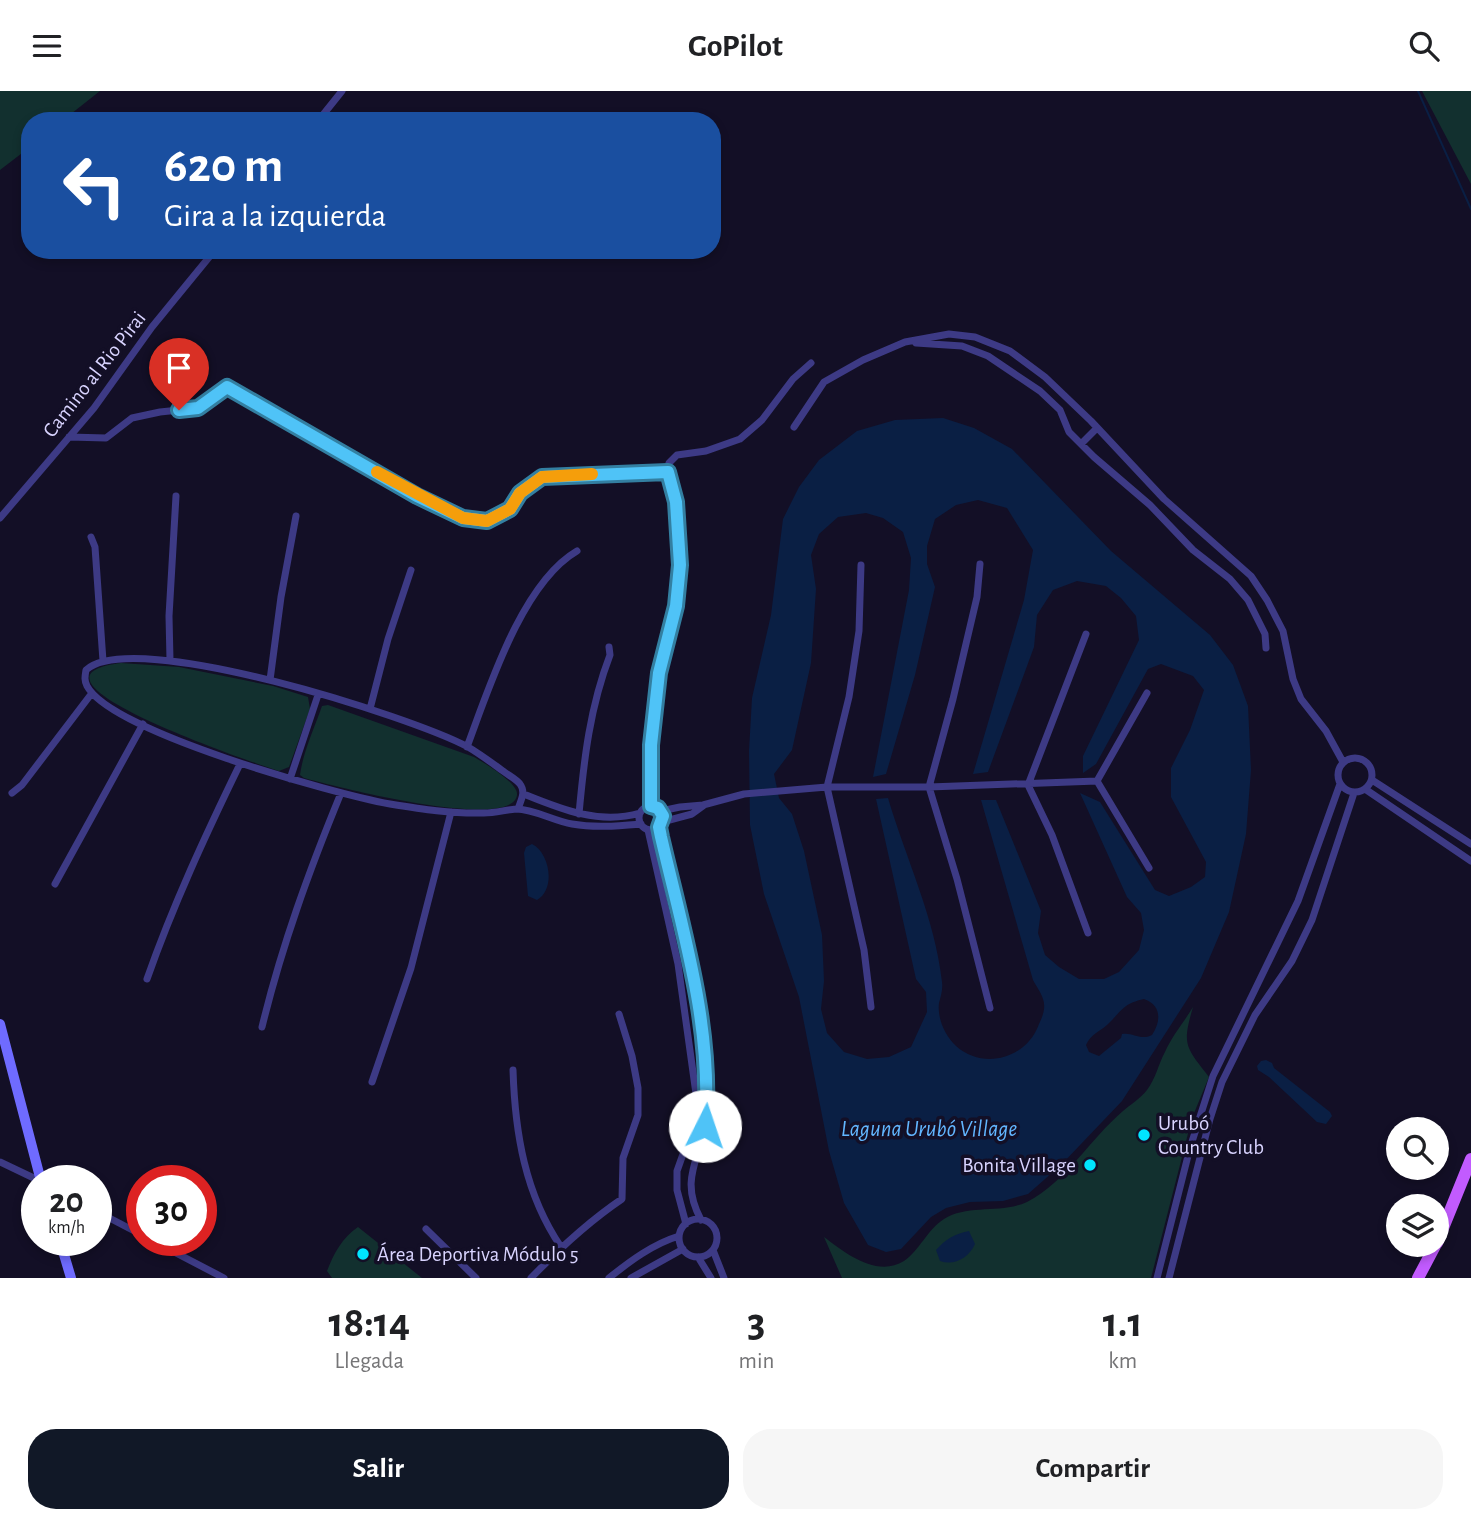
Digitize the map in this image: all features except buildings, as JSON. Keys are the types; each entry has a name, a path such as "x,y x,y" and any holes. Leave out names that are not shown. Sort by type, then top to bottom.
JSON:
{"main road":[{"path":"0,1024 37,1165"},
{"path":"1449,1212 1471,1159"},
{"path":"64,1256 71,1278"},
{"path":"1418,1278 1429,1257"}],"street":[{"path":"325,112 342,91"},
{"name":"Camino al Rio Pirai","path":"0,518 94,408 152,327 208,259"},
{"path":"794,427 824,382 863,360 905,342 949,334 975,337 1010,351 1045,377 1164,499 1251,576 1283,631 1293,680 1301,699 1326,731 1343,762"},
{"path":"905,342 962,346 988,356 1040,391 1060,410 1069,432 1081,444 1150,505 1193,550 1230,579 1254,611 1265,634 1266,647"},
{"path":"651,806 651,745 659,673 676,606 680,565 676,502 668,472 669,463 677,455 706,451 740,439 762,420 793,379 811,363"},
{"path":"69,437 106,438 132,418 198,408 227,387 417,496 463,518 487,521 510,509 520,493 542,477 668,472"},
{"path":"1081,444 1097,428"},
{"path":"170,660 169,616 176,496"},
{"path":"270,680 281,597 296,516"},
{"path":"91,537 95,547 103,661"},
{"path":"467,747 512,634 537,591 563,559 577,551"},
{"path":"980,564 977,597 929,787 957,879 990,1009"},
{"path":"861,565 859,631 849,697 827,787 864,950 871,1007"},
{"path":"370,709 388,639 411,570"},
{"path":"1086,634 1028,785 1052,835 1088,933"},
{"path":"579,814 593,706 610,655 609,647"},
{"path":"518,809 524,794 520,783 467,747 370,709 270,680 170,660 103,661 86,670 86,684 92,693 143,725 240,764 386,803 451,812 487,813 518,809 572,824 606,827 661,824 692,814 703,805"},
{"path":"12,793 22,785 92,693"},
{"path":"1097,781 1147,693"},
{"path":"290,779 318,695"},
{"path":"55,884 143,725"},
{"path":"1157,1278 1184,1169 1213,1076 1256,982 1298,901 1339,784 1337,772 1343,762 1353,757 1364,760 1371,769 1372,780 1365,789 1354,793 1339,784"},
{"path":"147,979 191,867 240,764"},
{"path":"1372,780 1471,844"},
{"path":"524,794 579,814 596,817 625,816 640,813 651,806 662,811 703,805 748,793 782,790 1097,781"},
{"path":"1097,781 1149,868"},
{"path":"1365,789 1471,861"},
{"path":"262,1027 279,960 302,888 341,793"},
{"path":"1169,1278 1195,1172 1222,1082 1255,1015 1292,961 1312,920 1354,793"},
{"path":"662,811 661,824 688,947 700,1018 708,1096 705,1126 691,1172 690,1187 693,1205 701,1220"},
{"path":"372,1082 404,992 451,812"},
{"path":"640,813 667,907 687,1020 697,1101 687,1145 677,1171 677,1190 686,1224"},
{"path":"531,1278 561,1247 622,1199 623,1158 638,1115 638,1088 632,1056 619,1014"},
{"path":"687,1020 700,1018"},
{"path":"513,1070 514,1108 524,1162 537,1203 561,1247"},
{"path":"687,1145 698,1149"},
{"path":"0,1163 21,1172"},
{"path":"1184,1169 1195,1172"},
{"path":"610,1278 627,1263 666,1240 679,1236 686,1224 692,1220 711,1224 717,1237 713,1250 708,1255 698,1257 683,1249 679,1236"},
{"path":"426,1229 476,1278"},
{"path":"631,1278 683,1249"},
{"path":"713,1250 724,1278"},
{"path":"182,1256 224,1278"},
{"path":"698,1257 711,1278"}],"green space":[{"path":"0,91 100,91 73,112 21,112 21,154 0,170"},
{"path":"1422,91 1471,91 1471,184"},
{"path":"121,663 179,667 273,686 308,697 310,709 289,767 279,771 231,754 149,721 114,702 93,685 92,672"},
{"path":"328,705 474,757 507,779 517,795 507,805 485,809 454,808 382,796 304,778 300,775 306,749 322,706"},
{"name":"Urubó Country Club","path":"1193,1007 1187,1030 1188,1045 1209,1077 1192,1118 1151,1278 842,1278 824,1237 862,1261 883,1267 894,1266 909,1257 933,1229 953,1214 1017,1206 1054,1183 1111,1122 1147,1090 1168,1046"},
{"name":"Área Deportiva Módulo 5","path":"358,1227 422,1278 332,1278 327,1271 333,1258 343,1241"}],"water":[{"name":"Laguna Urubó Village","path":"943,418 974,428 1012,449 1111,551 1210,635 1233,665 1248,706 1251,770 1246,834 1229,912 1201,978 1122,1101 1061,1165 1028,1194 1003,1201 970,1202 946,1208 931,1217 901,1249 886,1252 868,1245 844,1203 829,1151 799,997 764,894 750,825 749,751 752,698 771,615 783,519 799,487 819,460 857,431 895,420","holes":["978,500 1007,508 1033,550 1024,600 973,774 988,772 1034,647 1037,615 1053,590 1077,581 1106,586 1121,598 1136,616 1139,640 1083,756 1083,773 1096,764 1148,669 1161,664 1193,676 1204,690 1190,730 1171,768 1171,797 1206,862 1205,877 1191,887 1169,896 1155,890 1100,802 1080,793 1127,897 1141,913 1144,930 1139,950 1119,972 1104,979 1079,979 1045,955 1038,933 1041,911 996,800 981,800 1033,980 1044,1005 1039,1024 1025,1045 1004,1057 979,1058 956,1046 943,1026 939,1015 942,982 927,912 888,798 876,799 916,979 926,992 927,1012 911,1047 889,1057 867,1059 844,1052 827,1033 821,1009 824,981 822,935 804,851 792,814 779,798 774,774 792,750 811,663 816,589 811,555 819,534 838,517 866,513 883,518 903,532 911,558 909,590 873,777 886,774 915,675 935,587 927,564 927,546 935,519 956,505","1144,999 1154,1005 1158,1014 1152,1035 1144,1037 1122,1034 1121,1038 1099,1056 1089,1052 1086,1045 1093,1036 1127,1006"]},
{"path":"532,844 547,863 549,880 543,895 537,900 528,896 524,853 526,847"},
{"path":"1266,1060 1330,1112 1332,1116 1326,1124 1317,1122 1258,1070 1257,1066 1261,1061"},
{"path":"969,1231 975,1244 969,1253 956,1262 940,1261 936,1250 955,1235"}],"waterway":[{"path":"1418,91 1471,209"}],"slow traffic":[{"path":"377,472 417,496 463,518 487,521 510,509 520,493 542,477 592,474"}],"place":[{"name":"Urubó Country Club","path":"1144,1135"},
{"name":"Bonita Village","path":"1090,1165"},
{"name":"Área Deportiva Módulo 5","path":"363,1254"}],"route":[{"path":"179,410 198,408 227,387 417,496 463,518 487,521 510,509 520,493 542,477 668,472 676,502 680,565 676,606 659,673 651,745 651,806 662,811 663,818 659,827 688,947 700,1018 708,1096 705,1126"}]}
